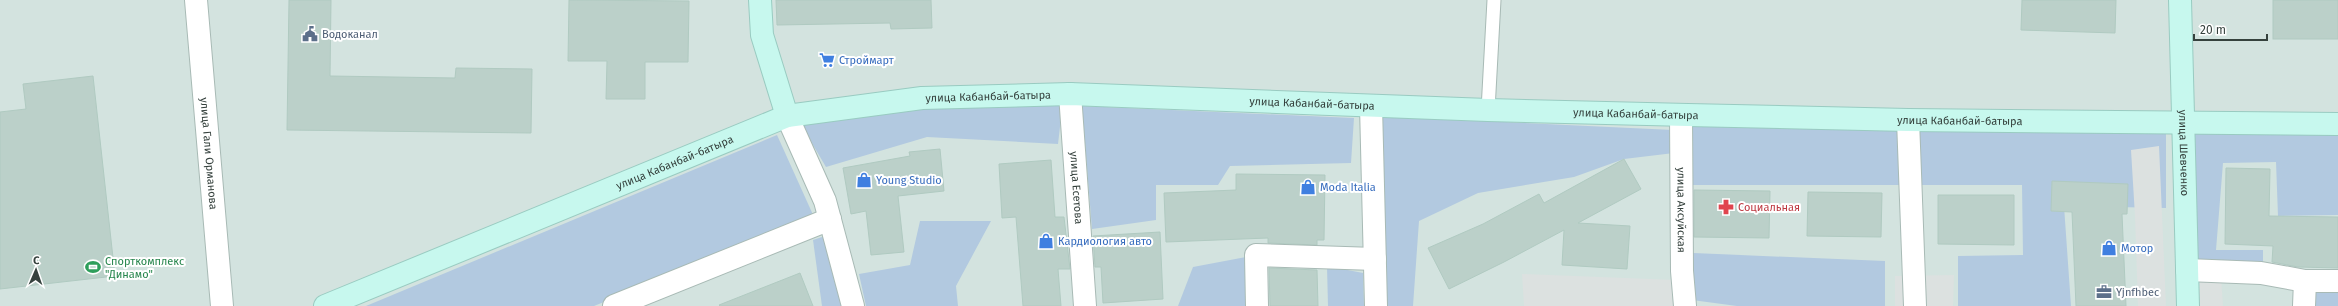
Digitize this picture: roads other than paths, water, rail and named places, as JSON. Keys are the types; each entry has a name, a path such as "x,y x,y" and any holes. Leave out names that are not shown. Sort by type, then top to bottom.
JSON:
{"main road":[{"path":"760,0 762,35 787,116"},
{"name":"улица Шевченко","path":"2180,0 2188,306"},
{"name":"улица Кабанбай-батыра","path":"325,306 787,116 922,98 1070,94 1371,106 1681,115 1908,120 2338,124"}],"street":[{"name":"улица Гали Орманова","path":"196,0 222,306"},
{"name":"улица Есетова","path":"1070,94 1085,306"},
{"path":"1371,106 1376,306"},
{"name":"улица Аксуйская","path":"1681,115 1682,271 1685,306"},
{"path":"787,116 826,201 853,306"},
{"path":"1908,120 1915,306"},
{"path":"614,306 830,219"},
{"path":"1257,306 1256,255 1375,259"},
{"path":"2188,270 2261,272 2305,281 2338,281"},
{"path":"2304,306 2305,281"}],"lane":[{"path":"1488,110 1494,0"}],"place":[{"name":"Водоканал","path":"310,34"},
{"name":"Строймарт","path":"827,60"},
{"name":"Young Studio","path":"864,180"},
{"name":"Moda Italia","path":"1308,187"},
{"name":"Социальная","path":"1726,207"},
{"name":"Кардиология авто","path":"1046,241"},
{"name":"Мотор","path":"2109,248"},
{"name":"Спорткомплекс \"Динамо\"","path":"93,267"},
{"name":"Yjnfhbec","path":"2104,292"}]}
